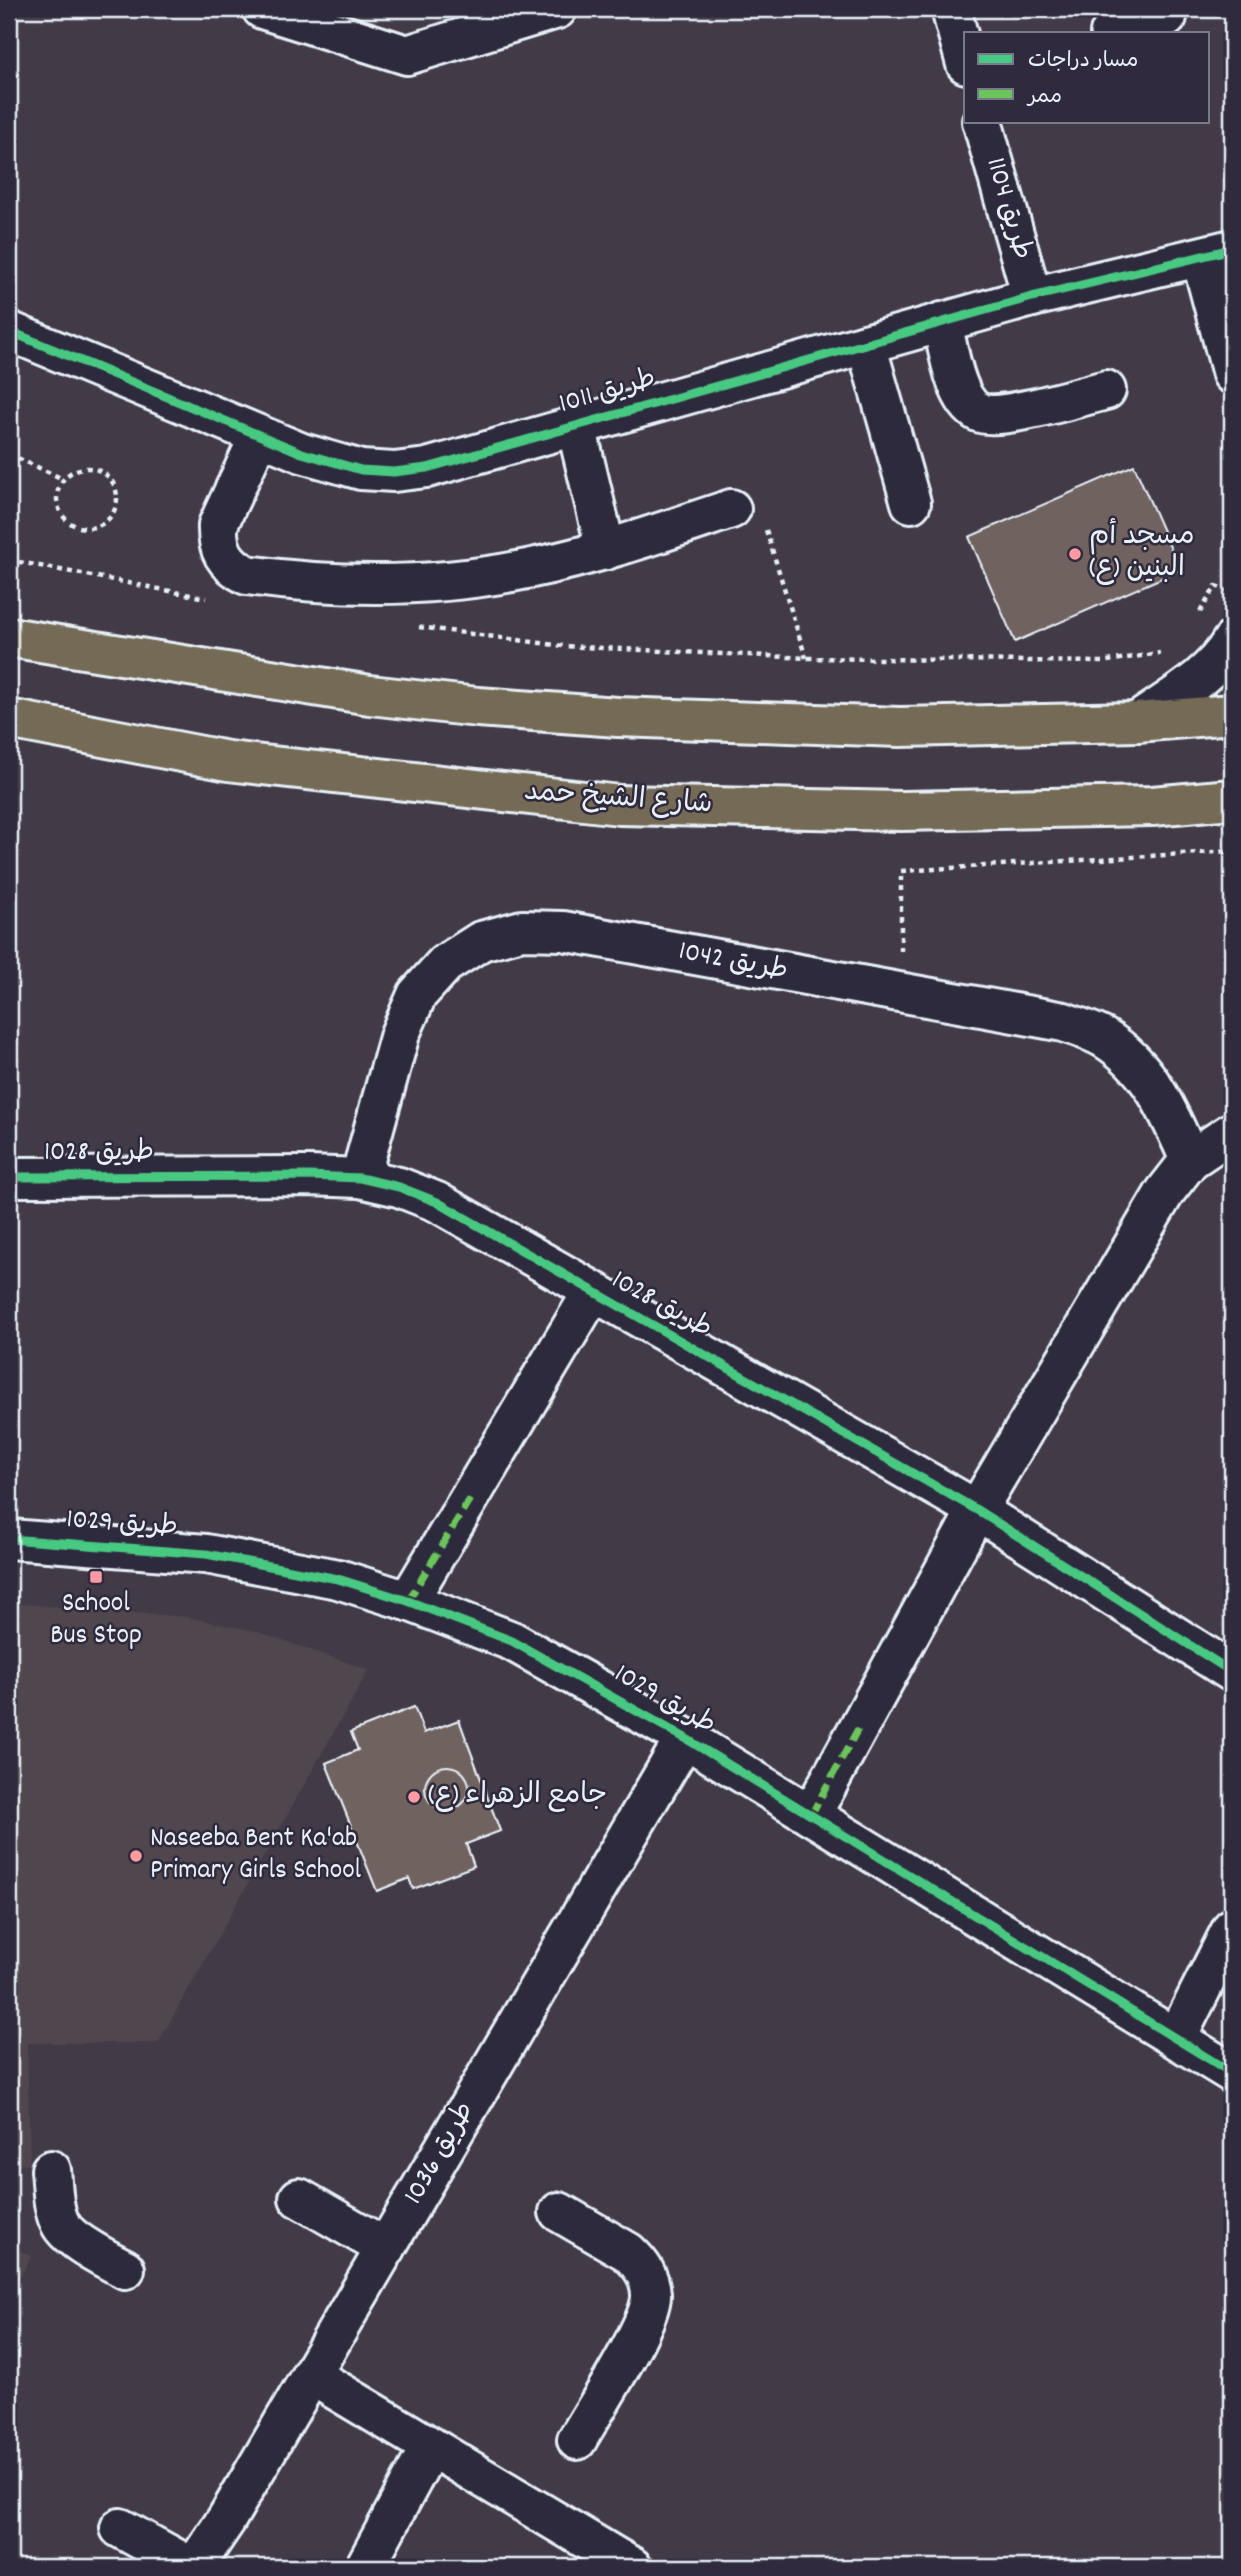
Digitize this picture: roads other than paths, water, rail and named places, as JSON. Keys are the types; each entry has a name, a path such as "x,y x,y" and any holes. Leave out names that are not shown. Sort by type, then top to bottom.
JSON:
{"main road":[{"path":"10,637 370,695 478,708 618,718 900,727 1137,722 1232,714"},
{"name":"شارع الشيخ حمد","path":"9,719 228,761 620,805 901,811 1152,806 1232,799"}],"street":[{"path":"262,9 407,55 557,9"},
{"path":"951,9 964,57"},
{"path":"1114,32 1167,17"},
{"name":"طريق 1104","path":"982,122 1031,296"},
{"path":"1216,254 1232,374"},
{"name":"طريق 1011","path":"9,331 302,453 361,470 394,472 427,468 1031,296 1216,254"},
{"path":"942,322 958,386 978,412 997,416 1106,390"},
{"path":"866,344 911,503"},
{"path":"576,426 606,550"},
{"path":"259,437 218,525 217,541 223,556 233,568 247,575 361,586 436,581 531,569 606,550 731,509"},
{"path":"1137,722 1189,686 1225,653 1232,641"},
{"name":"طريق 1042","path":"359,1178 400,1034 417,995 445,964 481,941 522,930 563,931 1064,1022 1104,1038 1137,1064 1163,1098 1190,1160"},
{"path":"811,1815 977,1510 1165,1192 1190,1160 1232,1132"},
{"name":"طريق 1028","path":"9,1177 359,1178 399,1187 437,1202 592,1293 977,1510 1232,1672"},
{"path":"408,1601 592,1293"},
{"name":"طريق 1029","path":"9,1539 206,1554 338,1579 408,1601 512,1641 685,1738 1232,2073"},
{"name":"طريق 1036","path":"193,2567 226,2520 685,1738"},
{"path":"1177,2037 1232,1928"},
{"path":"51,2170 55,2206 61,2226 85,2246 125,2269"},
{"path":"299,2198 386,2248"},
{"path":"559,2212 628,2252 645,2272 652,2296 646,2321 577,2440"},
{"path":"311,2375 632,2567"},
{"path":"365,2567 430,2447"},
{"path":"120,2528 193,2567"}],"place":[{"name":"مسجد أم البنين (ع)","path":"1075,554"},
{"name":"School Bus Stop","path":"96,1577"},
{"name":"جامع الزهراء (ع)","path":"414,1797"},
{"name":"Naseeba Bent Ka'ab Primary Girls School","path":"136,1856"}]}
